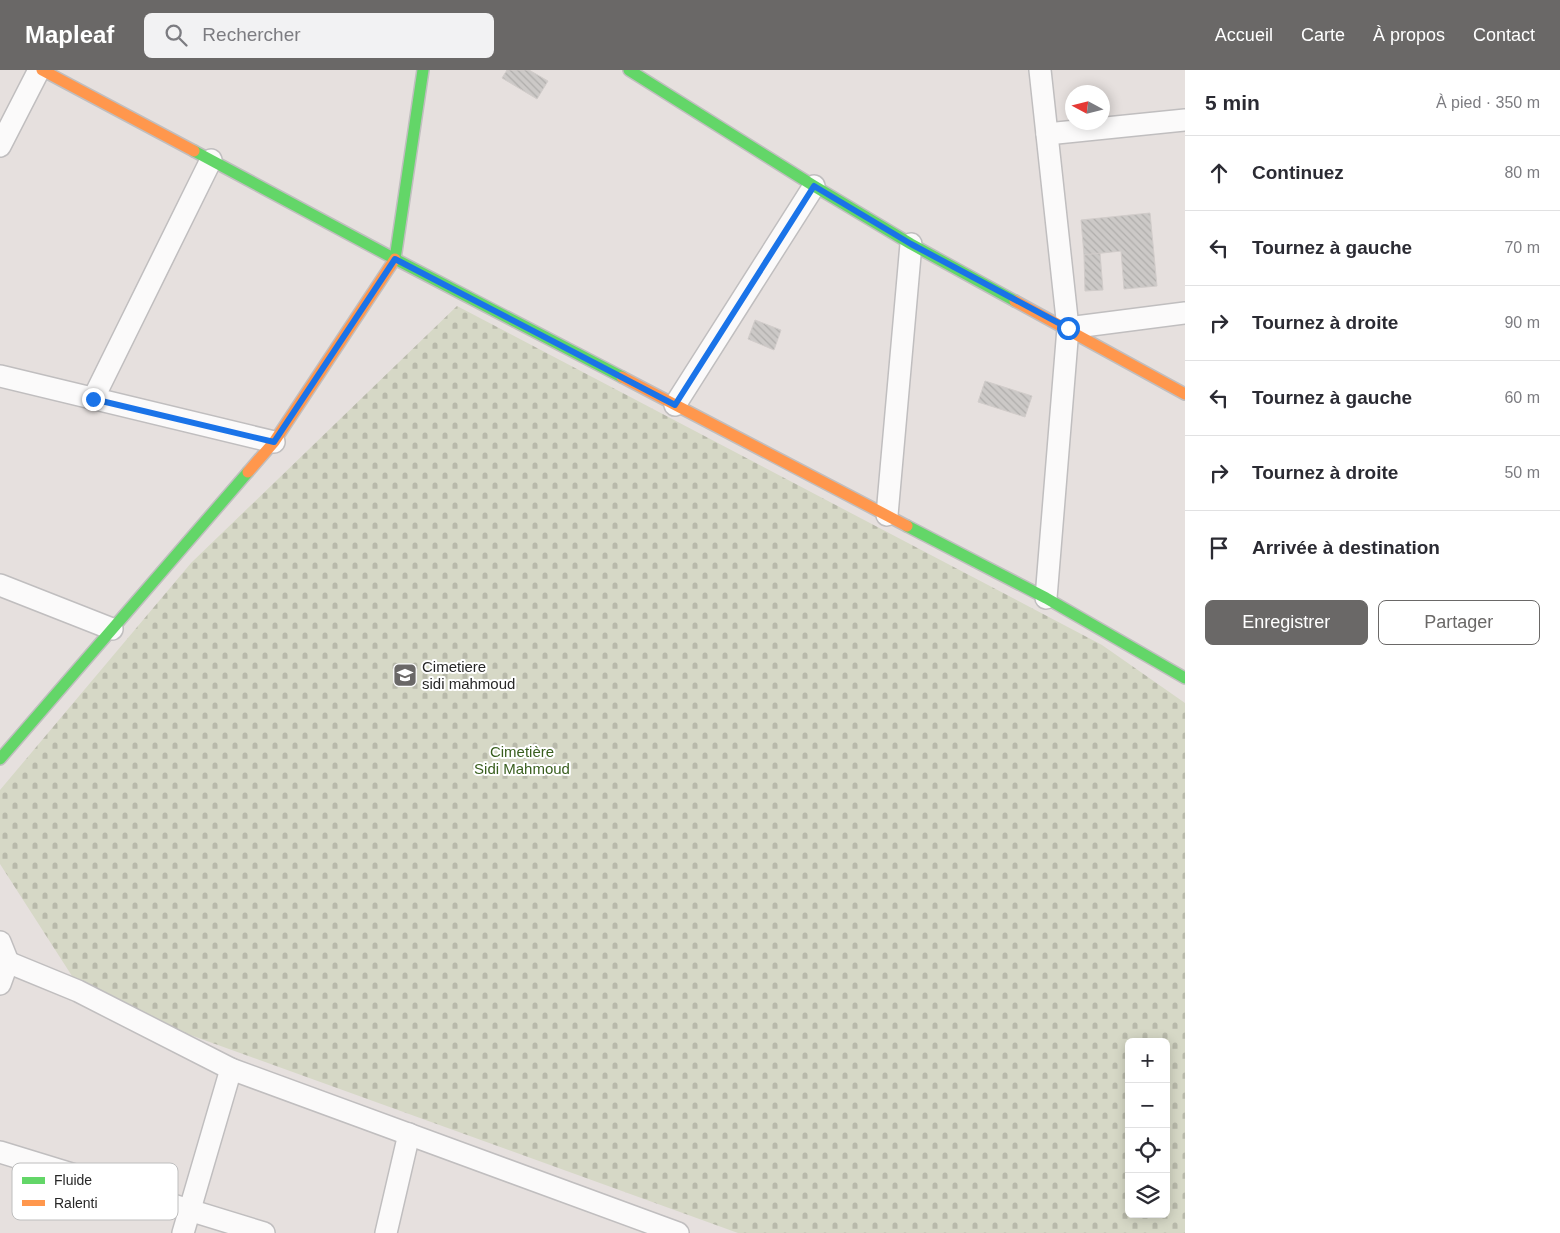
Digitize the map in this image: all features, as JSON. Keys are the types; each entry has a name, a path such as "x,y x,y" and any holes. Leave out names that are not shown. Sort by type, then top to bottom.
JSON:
{"street":[{"path":"0,146 40,70 395,259 1046,598 1185,678"},
{"path":"0,758 274,442 395,259 422,70"},
{"path":"629,70 814,186 911,244 1068,328 1185,394"},
{"path":"1040,70 1068,328 1046,598"},
{"path":"1047,134 1185,120"},
{"path":"93,399 210,160"},
{"path":"675,405 814,186"},
{"path":"887,515 911,244"},
{"path":"1068,328 1185,313"},
{"path":"0,376 274,442"},
{"path":"0,585 112,629"},
{"path":"0,942 4,960 0,984"},
{"path":"4,960 78,990 231,1068 678,1233"},
{"path":"183,1233 231,1068"},
{"path":"386,1233 409,1134"},
{"path":"0,1152 36,1163"},
{"path":"178,1207 264,1233"}],"green space":[{"name":"Cimetière Sidi Mahmoud","path":"457,306 1102,645 1185,703 1185,1233 738,1233 157,1023 72,976 0,864 0,790 191,563"}],"building":[{"path":"507,70 529,70 548,81 537,99 502,78"},
{"path":"1150,213 1157,286 1124,289 1121,251 1084,255 1081,220"},
{"path":"1100,253 1103,290 1085,291 1084,255"},
{"path":"755,320 781,330 774,350 748,339"},
{"path":"985,381 1032,396 1025,417 978,402"}],"traffic: fast":[{"path":"395,259 423,70"},
{"path":"629,70 814,186 911,244 1015,301"},
{"path":"194,151 395,259 622,377"},
{"path":"0,759 248,472"},
{"path":"907,526 1046,598 1185,678"}],"traffic: slow":[{"path":"42,70 194,151"},
{"path":"248,472 274,442 395,259"},
{"path":"1015,301 1185,394"},
{"path":"622,377 907,526"}],"place":[{"name":"Cimetiere sidi mahmoud","path":"405,675"}],"route":[{"path":"93,399 274,442 395,259 675,405 814,186 911,244 1068,328"}]}
